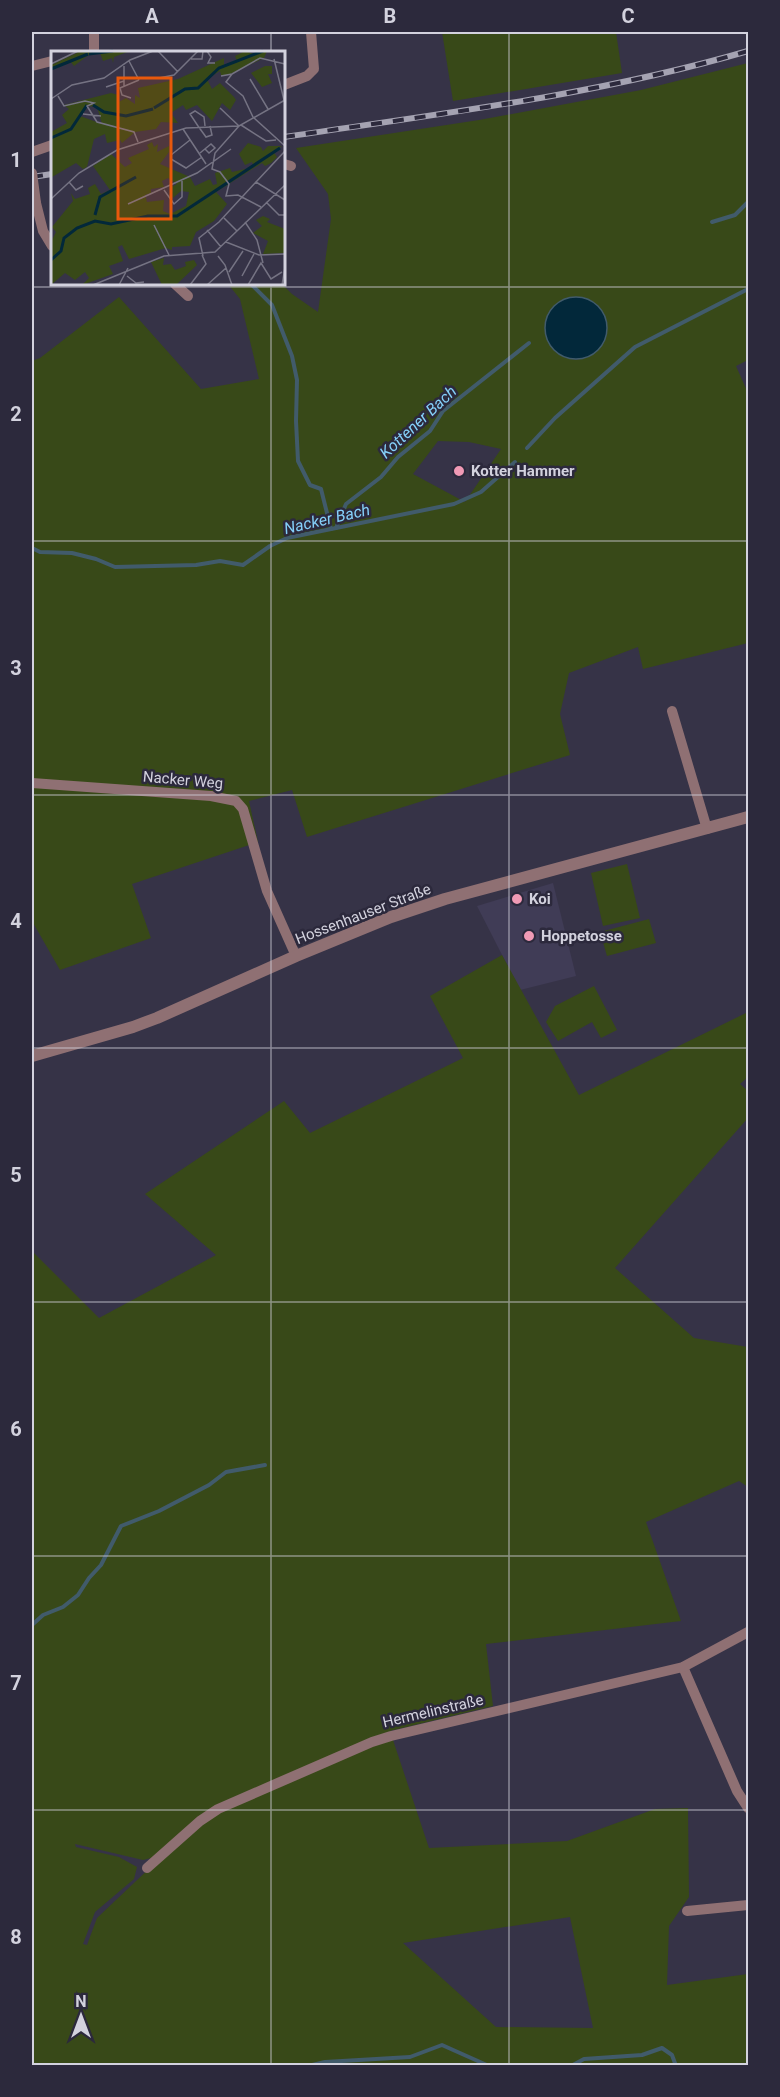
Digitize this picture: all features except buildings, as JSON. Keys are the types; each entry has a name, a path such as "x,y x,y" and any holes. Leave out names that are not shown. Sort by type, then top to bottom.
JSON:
{"street":[{"path":"92,51 94,32"},
{"path":"285,85 307,75 314,69 311,32"},
{"path":"32,66 51,61"},
{"path":"32,152 51,145"},
{"path":"32,173 43,231 51,244"},
{"path":"176,285 188,296"},
{"path":"672,711 707,829"},
{"name":"Nacker Weg","path":"32,783 211,796 236,801 243,809 267,891 296,956"},
{"name":"Hossenhauser Straße","path":"32,1056 157,1018 385,919 436,902 748,817"},
{"name":"Hermelinstraße","path":"147,1868 204,1818 218,1809 372,1742 683,1667 748,1632"},
{"path":"683,1667 737,1791 748,1808"},
{"path":"687,1911 748,1905"}],"shaded area":[{"name":"Hoppetosse","path":"553,883 576,976 520,990 477,906"}],"green space":[{"path":"442,32 616,32 622,73 453,101"},
{"path":"748,63 748,360 736,366 748,393 748,643 643,669 638,647 569,673 560,714 570,755 307,837 292,790 249,801 258,842 132,884 151,938 60,970 32,921 32,361 40,358 119,297 201,389 259,379 240,299 229,285 283,285 318,312 331,219 328,194 296,148 479,120 641,90","holes":["587,299 601,310 607,323 606,336 600,347 591,355 579,359 567,358 556,349 549,339 547,319","438,441 469,442 501,449 465,502 413,474"]},
{"path":"627,864 640,918 603,926 591,873"},
{"path":"649,919 656,943 607,956 600,932"},
{"path":"502,955 579,1095 748,1012 748,1077 740,1084 748,1091 748,1118 615,1268 694,1338 748,1347 748,1487 739,1481 646,1522 681,1621 486,1644 493,1706 390,1731 429,1848 567,1841 655,1809 688,1808 689,1897 669,1926 667,1985 748,1974 748,2065 32,2065 32,1251 99,1318 216,1255 145,1194 284,1101 310,1133 463,1058 430,996","holes":["75,1844 143,1860 151,1858 155,1863 97,1918 87,1945 83,1944 95,1912 134,1879 137,1867 119,1857 76,1847","570,1917 593,2028 496,2027 403,1943"]},
{"path":"594,986 617,1030 601,1038 592,1022 558,1041 546,1022 555,1006"}],"water":[{"path":"576,297 593,302 598,306 602,311 607,328 602,345 598,350 593,354 576,359 559,354 554,350 550,345 545,328 550,311 554,306 559,302"}],"waterway":[{"name":"Kottener Bach","path":"712,222 735,215 748,202"},
{"path":"252,285 272,305 292,356 297,380 298,461 310,485 321,489 331,529"},
{"name":"Nacker Bach","path":"527,448 555,418 635,347 748,289"},
{"name":"Kottener Bach","path":"336,528 346,504 381,477 398,457 430,431 443,411 529,343"},
{"name":"Nacker Bach","path":"32,548 40,552 72,553 115,567 196,565 220,561 243,565 270,546 287,538 454,504 481,492 515,462"},
{"path":"32,1625 43,1615 63,1607 78,1595 101,1565 121,1526 159,1511 209,1485 226,1472 265,1465"},
{"path":"308,2066 325,2062 410,2057 442,2045 489,2066"},
{"path":"571,2066 584,2059 642,2055 662,2048 672,2055 676,2066"}],"railway":[{"path":"285,137 517,102 634,80 748,51"},
{"path":"32,177 51,174"}],"place":[{"name":"Kotter Hammer","path":"459,471"},
{"name":"Koi","path":"517,899"},
{"name":"Hoppetosse","path":"529,936"}]}
